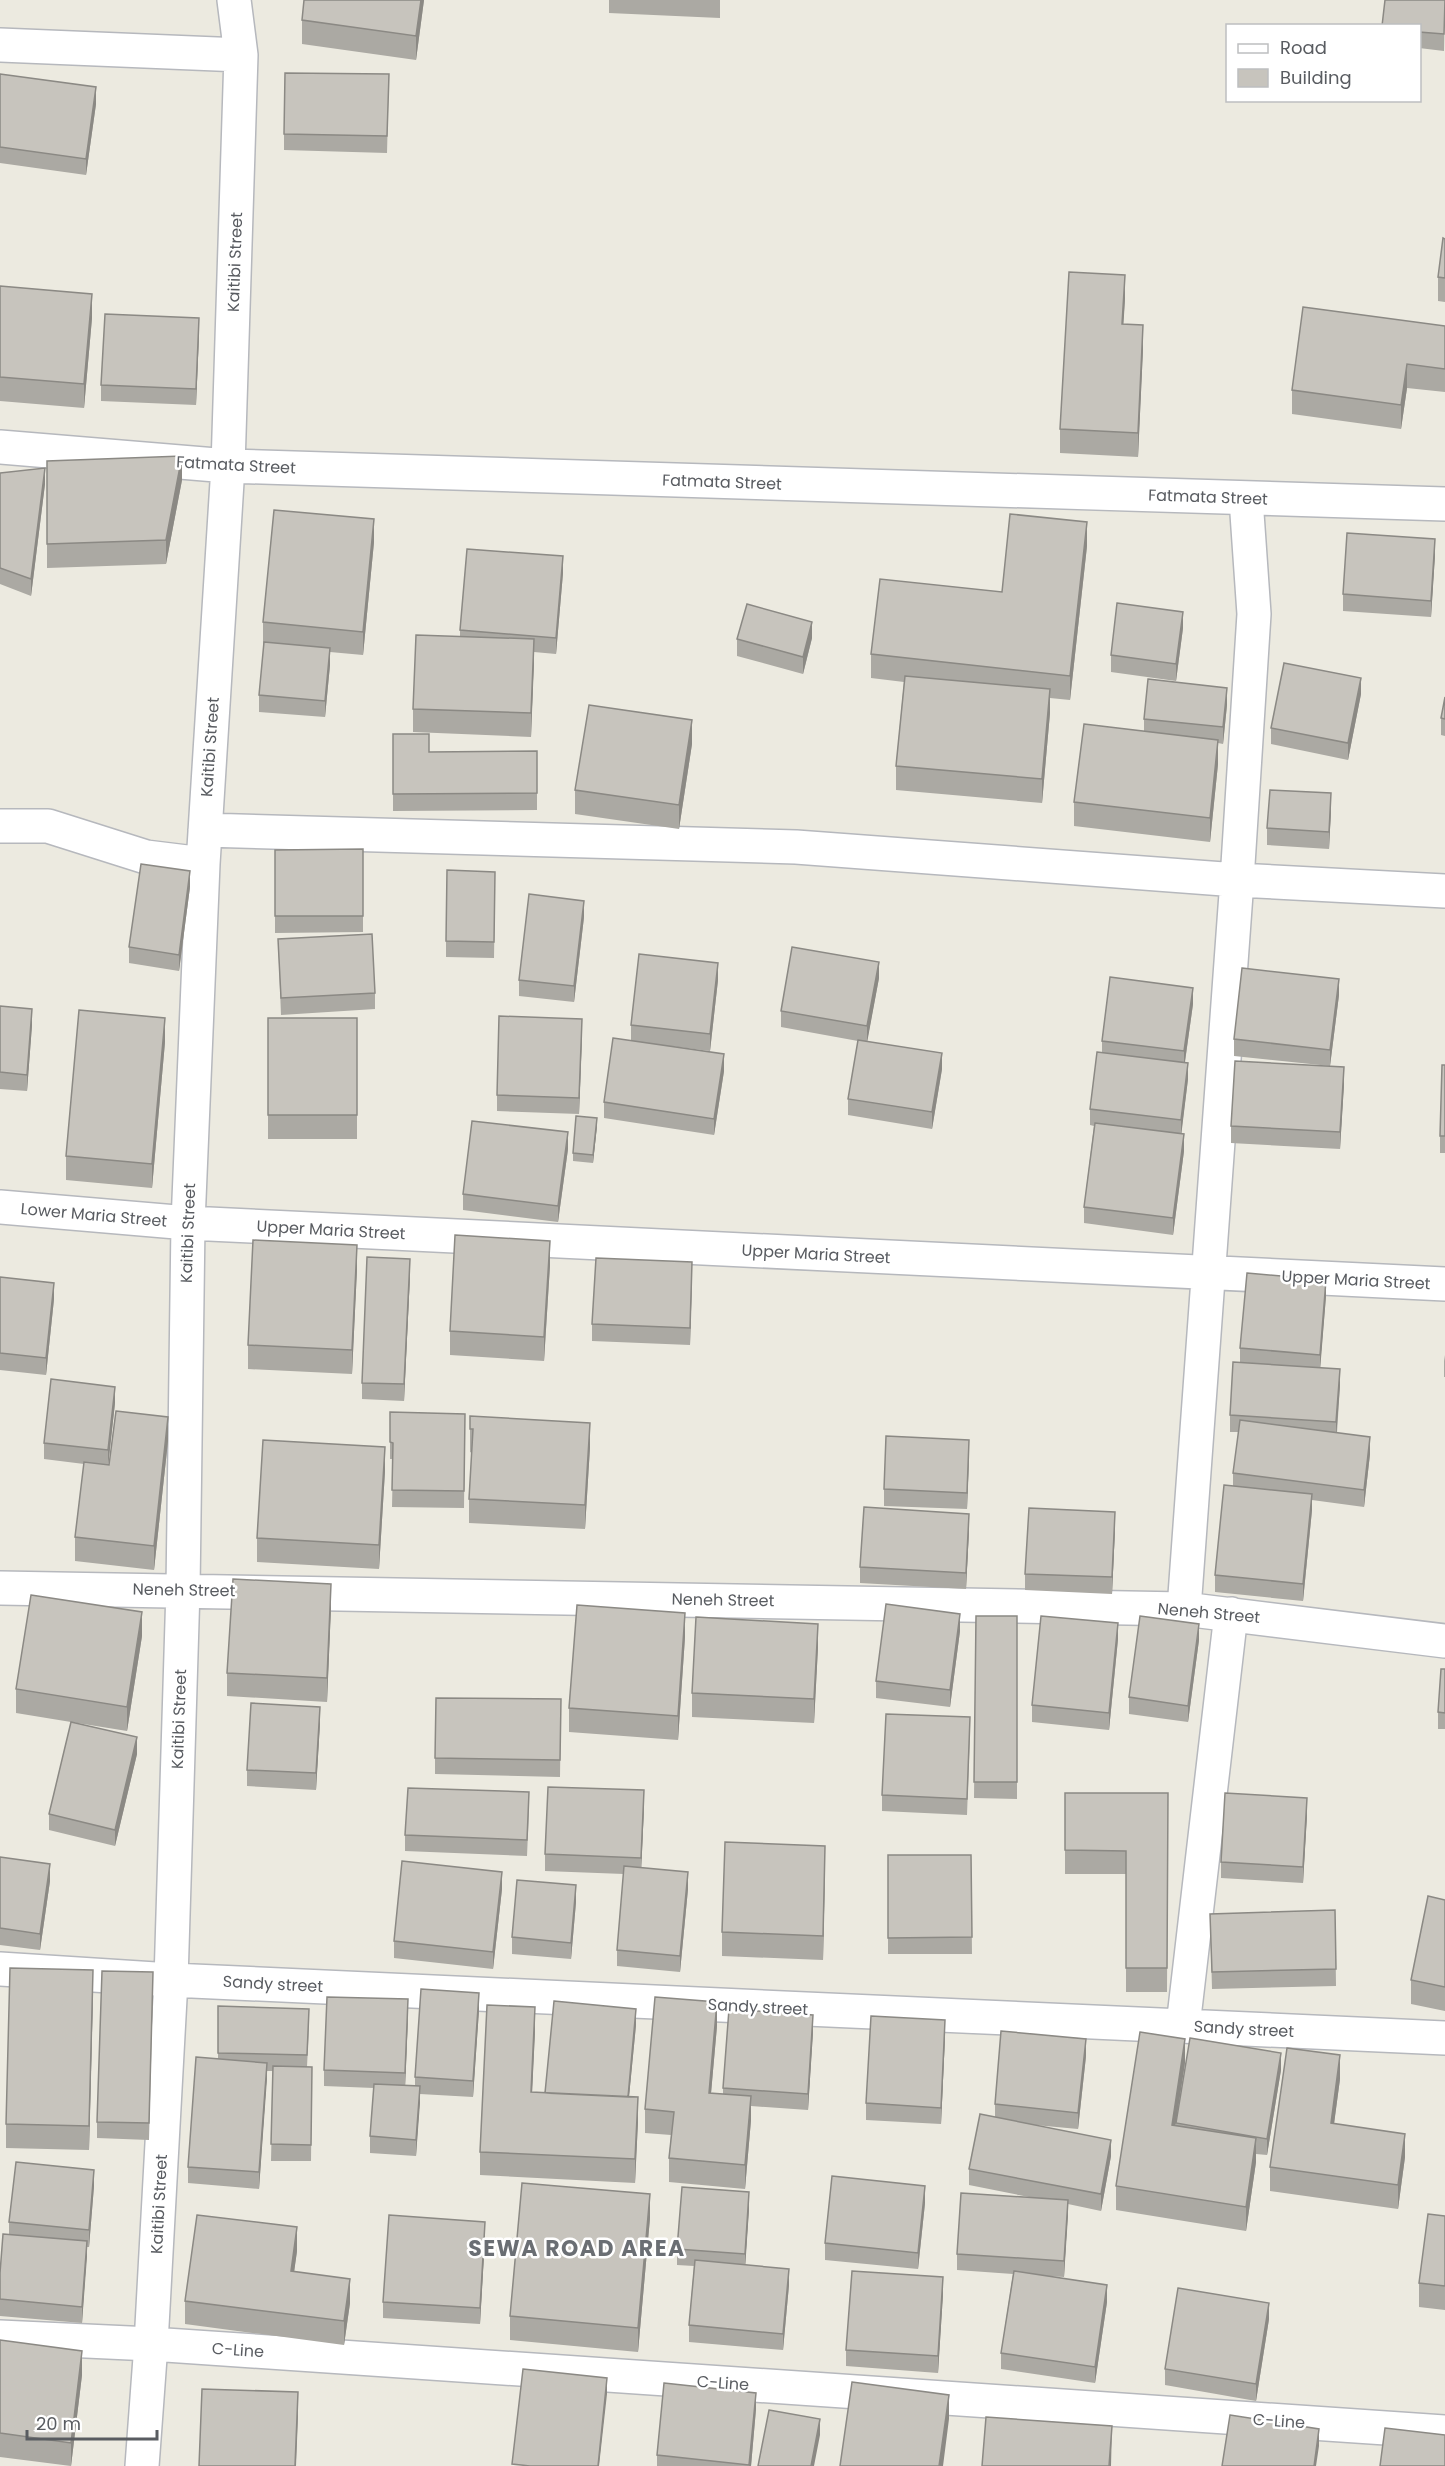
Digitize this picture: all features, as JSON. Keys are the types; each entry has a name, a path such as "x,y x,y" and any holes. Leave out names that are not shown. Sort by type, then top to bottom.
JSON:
{"street":[{"name":"Kaitibi Street","path":"142,2466 171,1980 183,1589 188,1222 203,864 228,466 242,56 234,0"},
{"path":"0,45 242,56"},
{"name":"Fatmata Street","path":"0,447 228,466 1445,504"},
{"path":"1184,1609 1254,614 1246,499"},
{"path":"0,826 48,826 146,857 203,864"},
{"path":"205,830 796,847 1237,880 1445,891"},
{"name":"Lower Maria Street","path":"0,1208 188,1222"},
{"name":"Upper Maria Street","path":"188,1222 1445,1284"},
{"name":"Neneh Street","path":"0,1588 183,1589 1184,1609 1445,1641"},
{"path":"1183,2026 1231,1614"},
{"name":"Sandy street","path":"0,1969 171,1980 1445,2038"},
{"name":"C-Line","path":"0,2337 151,2344 1445,2432"}],"building":[{"path":"304,0 421,0 416,36 302,20"},
{"path":"1385,0 1445,0 1444,34 1421,32 1421,24 1382,24"},
{"path":"285,73 389,74 387,136 284,134"},
{"path":"0,74 96,87 86,159 0,147"},
{"path":"1443,238 1445,239 1445,278 1438,277"},
{"path":"1069,272 1125,275 1122,324 1143,325 1138,433 1060,429"},
{"path":"0,286 92,294 84,384 0,377"},
{"path":"1303,307 1445,326 1445,369 1407,364 1401,405 1292,390"},
{"path":"105,314 199,318 196,389 101,385"},
{"path":"182,456 166,540 47,544 47,461"},
{"path":"45,468 31,579 0,568 0,473"},
{"path":"274,510 374,519 363,632 263,622"},
{"path":"1010,514 1087,522 1070,676 871,654 880,579 1002,592"},
{"path":"1347,533 1435,539 1431,601 1343,594"},
{"path":"467,549 563,556 556,638 460,630"},
{"path":"1117,603 1183,612 1176,664 1111,655"},
{"path":"747,604 812,622 803,657 737,639"},
{"path":"416,635 534,639 531,713 413,709"},
{"path":"264,642 330,648 325,701 259,695"},
{"path":"1284,663 1361,678 1348,743 1271,728"},
{"path":"905,676 1050,689 1042,779 896,766"},
{"path":"1148,679 1227,688 1223,727 1144,719"},
{"path":"1445,697 1445,719 1441,718"},
{"path":"589,705 692,720 679,805 575,790"},
{"path":"1084,724 1218,740 1210,818 1074,802"},
{"path":"393,734 429,734 429,752 537,751 537,793 393,794"},
{"path":"1270,790 1331,793 1329,832 1267,828"},
{"path":"363,849 363,916 275,916 275,850"},
{"path":"141,864 190,871 179,955 129,947"},
{"path":"447,870 495,872 494,942 446,941"},
{"path":"529,894 584,901 574,986 519,980"},
{"path":"372,934 375,993 281,998 278,939"},
{"path":"792,947 879,962 867,1026 781,1011"},
{"path":"639,954 718,963 710,1034 631,1025"},
{"path":"1242,968 1339,979 1330,1050 1234,1039"},
{"path":"1110,977 1193,988 1184,1051 1102,1041"},
{"path":"0,1006 32,1009 27,1075 0,1072"},
{"path":"79,1010 165,1018 152,1164 66,1156"},
{"path":"499,1016 582,1019 579,1098 497,1095"},
{"path":"268,1018 357,1018 357,1115 268,1115"},
{"path":"613,1038 724,1054 714,1119 604,1102"},
{"path":"858,1040 942,1053 932,1112 848,1099"},
{"path":"1097,1052 1188,1063 1181,1120 1090,1109"},
{"path":"1235,1061 1344,1067 1340,1132 1231,1126"},
{"path":"1442,1065 1445,1065 1445,1136 1440,1136"},
{"path":"576,1116 597,1118 593,1155 573,1153"},
{"path":"472,1121 568,1132 558,1206 463,1194"},
{"path":"1095,1123 1184,1134 1173,1218 1084,1207"},
{"path":"455,1235 550,1241 544,1337 450,1331"},
{"path":"253,1240 357,1245 352,1350 248,1345"},
{"path":"367,1257 410,1259 404,1384 362,1383"},
{"path":"596,1258 692,1262 690,1328 592,1324"},
{"path":"1247,1273 1326,1280 1320,1355 1240,1348"},
{"path":"0,1277 54,1283 46,1358 0,1353"},
{"path":"1233,1362 1340,1369 1336,1422 1230,1415"},
{"path":"51,1379 115,1387 108,1450 44,1443"},
{"path":"116,1411 168,1417 154,1546 75,1537 84,1462 109,1465"},
{"path":"390,1412 465,1414 464,1491 392,1490 393,1443 390,1442"},
{"path":"470,1416 590,1423 585,1505 469,1499 473,1429 470,1429"},
{"path":"1240,1420 1370,1437 1364,1490 1233,1473"},
{"path":"886,1436 969,1440 967,1493 884,1489"},
{"path":"263,1440 385,1447 379,1545 257,1538"},
{"path":"1224,1485 1312,1494 1303,1584 1215,1575"},
{"path":"864,1507 969,1514 966,1573 860,1567"},
{"path":"1029,1508 1115,1512 1112,1577 1025,1574"},
{"path":"233,1579 331,1584 327,1678 227,1673"},
{"path":"31,1595 142,1612 127,1707 16,1689"},
{"path":"886,1604 960,1614 950,1690 876,1681"},
{"path":"577,1605 685,1613 678,1716 569,1708"},
{"path":"976,1616 1017,1616 1017,1782 974,1782"},
{"path":"1041,1616 1118,1623 1109,1713 1032,1705"},
{"path":"1140,1616 1199,1624 1188,1706 1129,1697"},
{"path":"696,1617 818,1624 814,1699 692,1693"},
{"path":"1441,1669 1445,1669 1445,1713 1438,1712"},
{"path":"436,1698 561,1699 560,1760 435,1758"},
{"path":"251,1703 320,1707 316,1773 247,1770"},
{"path":"886,1714 970,1717 967,1799 882,1795"},
{"path":"71,1722 137,1737 115,1830 49,1814"},
{"path":"548,1787 644,1790 641,1858 545,1854"},
{"path":"408,1788 529,1792 527,1840 405,1835"},
{"path":"1065,1793 1168,1793 1167,1968 1126,1968 1126,1851 1065,1850"},
{"path":"1225,1793 1307,1798 1303,1867 1221,1862"},
{"path":"725,1842 825,1846 823,1936 722,1932"},
{"path":"888,1855 971,1855 972,1937 888,1938"},
{"path":"0,1857 50,1864 40,1934 0,1928"},
{"path":"402,1861 502,1872 493,1952 394,1941"},
{"path":"624,1866 688,1872 680,1956 617,1950"},
{"path":"517,1880 576,1885 571,1943 512,1937"},
{"path":"1428,1896 1445,1900 1445,1987 1411,1980"},
{"path":"1335,1910 1336,1969 1212,1972 1210,1914"},
{"path":"10,1968 93,1970 89,2126 6,2124"},
{"path":"102,1971 153,1972 149,2123 97,2122"},
{"path":"421,1989 479,1993 473,2081 415,2077"},
{"path":"327,1997 408,1999 405,2073 324,2070"},
{"path":"655,1997 717,2002 709,2093 751,2096 745,2165 669,2158 674,2112 645,2109"},
{"path":"554,2001 636,2009 628,2097 545,2093"},
{"path":"487,2005 535,2007 531,2092 638,2097 635,2159 480,2152"},
{"path":"218,2006 309,2009 307,2055 218,2053"},
{"path":"729,2009 813,2015 808,2094 723,2088"},
{"path":"871,2016 945,2020 941,2108 866,2103"},
{"path":"1001,2031 1086,2039 1078,2113 995,2104"},
{"path":"1140,2032 1185,2039 1172,2125 1256,2138 1246,2207 1116,2186"},
{"path":"1190,2038 1281,2053 1267,2139 1176,2123"},
{"path":"1287,2048 1340,2055 1331,2123 1405,2134 1398,2185 1270,2167"},
{"path":"196,2057 267,2063 259,2172 188,2167"},
{"path":"273,2066 312,2067 311,2145 271,2144"},
{"path":"374,2084 420,2086 416,2140 370,2136"},
{"path":"980,2114 1111,2140 1101,2194 969,2169"},
{"path":"16,2162 94,2170 89,2230 9,2222"},
{"path":"832,2176 925,2186 918,2253 825,2243"},
{"path":"522,2183 650,2194 638,2328 510,2316"},
{"path":"682,2187 749,2192 745,2254 677,2249"},
{"path":"961,2193 1068,2200 1064,2261 957,2254"},
{"path":"1428,2214 1445,2216 1445,2286 1419,2283"},
{"path":"197,2215 297,2227 291,2271 350,2279 344,2321 185,2301"},
{"path":"389,2215 485,2222 480,2308 383,2302"},
{"path":"3,2234 87,2241 82,2307 0,2299"},
{"path":"695,2260 789,2269 783,2334 689,2325"},
{"path":"852,2271 943,2277 938,2356 846,2350"},
{"path":"1014,2271 1107,2285 1095,2367 1001,2353"},
{"path":"1178,2288 1269,2303 1256,2384 1165,2369"},
{"path":"0,2340 82,2351 71,2443 0,2433"},
{"path":"523,2369 607,2378 598,2466 512,2464"},
{"path":"852,2382 949,2395 939,2466 840,2466"},
{"path":"664,2383 756,2393 749,2465 657,2455"},
{"path":"202,2389 298,2392 295,2466 199,2466"},
{"path":"769,2410 820,2419 811,2466 758,2466"},
{"path":"1230,2415 1319,2429 1314,2466 1222,2466"},
{"path":"986,2417 1112,2426 1109,2466 982,2466"},
{"path":"1385,2428 1445,2435 1445,2466 1380,2466"}],"district":[{"name":"SEWA ROAD AREA","path":"577,2248"}]}
